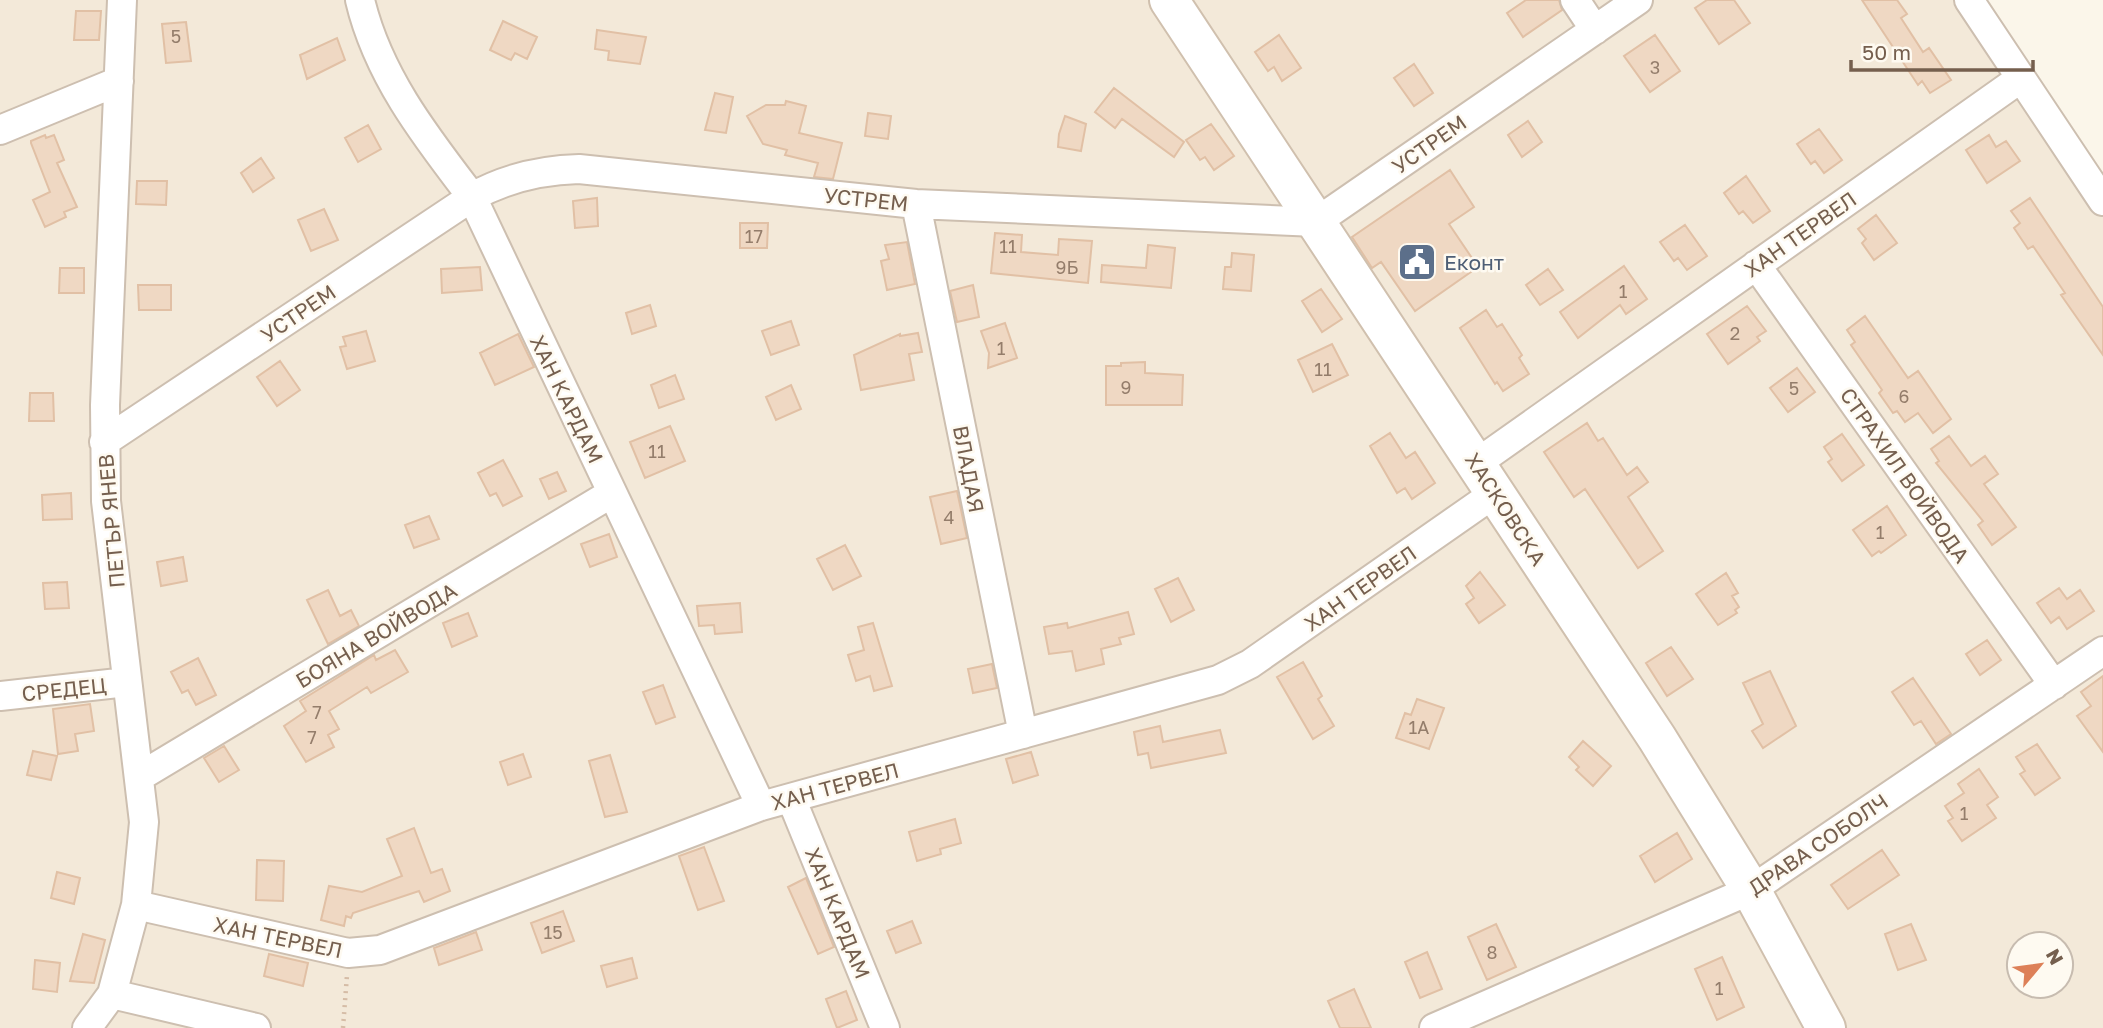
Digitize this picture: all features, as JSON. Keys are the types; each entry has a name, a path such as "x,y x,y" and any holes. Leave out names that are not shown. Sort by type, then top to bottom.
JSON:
{"street":[{"name":"ПЕТЪР ЯНЕВ","path":"87,1028 112,994 136,905 145,822 107,514 104,442 122,0"},
{"name":"ХАН КАРДАМ","path":"360,0 380,58 414,121 472,197 761,806"},
{"name":"ХАСКОВСКА","path":"1169,0 1651,728 1751,890 1826,1028"},
{"path":"1575,0 1595,30"},
{"name":"УСТРЕМ","path":"104,442 472,197 506,181 541,172 579,169 916,204 1316,222 1637,0"},
{"path":"1969,0 2103,201"},
{"name":"ХАН ТЕРВЕЛ","path":"136,905 348,953 380,950 761,806 1208,683 1236,672 1756,265 2021,78"},
{"path":"0,130 119,80"},
{"name":"ВЛАДАЯ","path":"916,204 1023,734"},
{"name":"СТРАХИЛ ВОЙВОДА","path":"1756,265 2054,685"},
{"name":"БОЯНА ВОЙВОДА","path":"139,777 612,493"},
{"name":"ДРАВА СОБОЛЧ","path":"1434,1028 1751,890 2103,651"},
{"name":"СРЕДЕЦ","path":"0,696 127,682"},
{"name":"ХАН КАРДАМ","path":"791,798 885,1028"},
{"path":"112,994 256,1028"}],"path":[{"path":"344,1028 348,953"}],"shaded area":[{"path":"0,0 1969,0 2103,201 2103,1028 0,1028"}],"building":[{"path":"1526,0 1559,0 1562,10 1523,37 1507,13"},
{"path":"1707,0 1734,0 1750,23 1719,44 1695,8"},
{"path":"1862,0 1897,0 1907,14 1901,18 1923,52 1929,48 1951,80 1930,93 1922,81 1918,85"},
{"path":"76,11 101,11 99,40 74,40"},
{"path":"503,21 537,37 527,59 515,53 511,60 490,50"},
{"path":"186,22 191,61 166,63 162,24"},
{"path":"597,30 646,37 640,64 608,60 609,51 595,49"},
{"path":"1279,35 1301,68 1282,81 1274,67 1268,71 1255,52"},
{"path":"1655,35 1680,71 1650,92 1624,56"},
{"path":"337,38 345,60 307,79 300,55"},
{"path":"1414,64 1433,93 1414,106 1394,78"},
{"path":"1114,88 1184,142 1174,157 1122,119 1115,128 1095,112"},
{"path":"715,93 733,97 726,133 705,130"},
{"path":"786,101 806,106 799,133 842,143 833,179 814,177 818,163 785,155 787,150 763,144 747,116 766,105 785,105"},
{"path":"868,113 891,116 888,139 865,136"},
{"path":"1065,116 1086,124 1081,151 1058,147"},
{"path":"1528,121 1542,142 1522,157 1508,135"},
{"path":"1211,124 1234,156 1214,170 1205,157 1200,160 1186,140"},
{"path":"368,125 381,149 358,162 345,138"},
{"path":"1819,129 1842,160 1824,173 1815,161 1811,164 1797,144"},
{"path":"45,135 46,138 54,135 64,160 57,163 77,207 64,212 66,217 45,227 33,200 50,192 31,141"},
{"path":"1989,135 1996,147 2006,141 2020,161 1987,183 1966,150"},
{"path":"261,158 274,178 253,192 241,173"},
{"path":"1450,170 1474,207 1449,224 1478,267 1415,311 1381,262 1372,268 1352,237"},
{"path":"1746,176 1770,211 1753,223 1743,211 1739,214 1724,193"},
{"path":"137,181 167,181 166,205 136,204"},
{"path":"597,198 598,226 575,228 573,201"},
{"path":"2030,198 2103,307 2103,355 2061,295 2065,293 2033,246 2028,249 2014,228 2020,223 2011,211"},
{"path":"324,209 338,240 311,251 298,220"},
{"path":"1876,215 1897,243 1874,260 1862,243 1866,239 1858,229"},
{"path":"740,223 768,223 767,248 740,248"},
{"path":"1685,225 1707,256 1687,270 1678,258 1674,261 1660,242"},
{"path":"995,233 1022,235 1021,252 1058,255 1059,239 1092,241 1088,283 991,273"},
{"path":"907,242 915,284 887,290 881,261 889,259 885,245"},
{"path":"1148,245 1175,248 1171,288 1101,282 1102,265 1146,268"},
{"path":"1232,253 1254,255 1251,291 1223,289 1225,267 1231,267"},
{"path":"1624,266 1647,299 1626,314 1620,305 1578,338 1560,312"},
{"path":"480,267 482,290 442,293 441,269"},
{"path":"60,268 84,268 84,293 59,293"},
{"path":"1548,269 1563,290 1540,305 1526,285"},
{"path":"138,285 171,285 171,310 139,310"},
{"path":"973,285 979,317 957,322 950,291"},
{"path":"1321,289 1342,319 1322,332 1302,301"},
{"path":"650,305 656,326 632,334 626,313"},
{"path":"1747,306 1766,331 1757,337 1760,341 1728,364 1707,334"},
{"path":"1486,310 1497,327 1502,324 1522,355 1519,358 1529,374 1503,391 1497,382 1495,384 1460,328"},
{"path":"1865,316 1908,378 1918,371 1951,419 1933,433 1918,413 1905,422 1897,411 1893,413 1879,393 1882,390 1851,345 1855,342 1847,330"},
{"path":"791,321 799,345 771,355 762,331"},
{"path":"1005,323 1017,358 988,368 989,353 981,331"},
{"path":"366,331 375,361 347,369 340,347 346,346 343,337"},
{"path":"918,333 922,352 909,354 914,380 861,390 854,355 900,334"},
{"path":"518,334 534,367 495,385 480,353"},
{"path":"1332,344 1348,375 1313,392 1298,360"},
{"path":"280,361 300,390 277,406 257,377"},
{"path":"1145,362 1145,373 1183,375 1182,405 1106,405 1106,366"},
{"path":"1797,368 1815,392 1788,412 1770,388"},
{"path":"675,375 684,399 659,408 651,385"},
{"path":"791,385 801,409 776,420 766,397"},
{"path":"30,393 53,393 54,421 29,421"},
{"path":"1587,423 1598,441 1603,438 1627,475 1637,467 1648,482 1628,497 1663,551 1638,568 1585,489 1574,497 1544,452"},
{"path":"670,426 685,461 645,478 630,442"},
{"path":"1390,433 1406,458 1415,452 1435,483 1412,499 1405,488 1397,493 1370,446"},
{"path":"1842,434 1864,465 1842,481 1828,462 1832,459 1824,447"},
{"path":"1949,436 1971,466 1985,456 1998,474 1984,484 2016,527 1992,545 1978,525 1983,521 1936,463 1939,461 1931,449"},
{"path":"503,460 522,496 503,506 496,493 490,496 478,473"},
{"path":"557,472 566,491 549,499 540,479"},
{"path":"957,491 967,538 941,544 930,497"},
{"path":"71,493 72,519 43,520 42,495"},
{"path":"1887,506 1906,535 1881,553 1879,551 1872,556 1853,530"},
{"path":"429,516 439,539 414,548 405,525"},
{"path":"609,534 617,557 590,567 581,544"},
{"path":"845,545 861,576 833,590 817,559"},
{"path":"183,557 187,581 161,586 157,562"},
{"path":"1480,572 1505,605 1479,623 1466,604 1474,598 1466,586"},
{"path":"1726,573 1738,593 1732,596 1739,607 1735,610 1737,613 1718,625 1696,594"},
{"path":"1178,578 1194,610 1171,622 1155,589"},
{"path":"67,582 69,608 45,609 43,583"},
{"path":"2059,588 2067,599 2080,590 2094,611 2067,629 2059,617 2051,623 2037,603"},
{"path":"328,590 340,616 351,610 359,626 328,644 307,600"},
{"path":"740,603 742,632 715,634 714,625 699,626 697,606"},
{"path":"1128,612 1134,634 1119,638 1121,644 1101,649 1104,664 1076,671 1072,651 1049,654 1044,627 1067,623 1068,628"},
{"path":"468,613 477,636 452,647 443,623"},
{"path":"873,623 892,686 874,691 870,676 856,681 848,655 864,650 858,627"},
{"path":"1987,640 2001,660 1980,675 1966,654"},
{"path":"1671,647 1693,679 1667,696 1646,663"},
{"path":"395,650 408,672 371,693 367,687 329,711 339,729 328,735 334,747 306,762 284,726 306,711 300,701 374,655 376,660"},
{"path":"198,658 216,695 196,705 188,690 182,693 171,672"},
{"path":"1303,662 1322,696 1318,699 1334,726 1313,739 1277,677"},
{"path":"992,664 997,688 973,693 968,669"},
{"path":"1770,671 1796,726 1763,748 1752,731 1763,724 1743,683"},
{"path":"2103,676 2103,752 2077,716 2091,706 2081,692"},
{"path":"1913,678 1951,734 1936,744 1921,721 1914,725 1892,692"},
{"path":"663,685 675,717 656,724 643,692"},
{"path":"1417,699 1444,708 1429,749 1396,738 1405,713 1411,715"},
{"path":"90,704 94,731 75,734 78,751 58,754 53,709"},
{"path":"1160,726 1163,742 1220,730 1226,753 1151,768 1148,753 1138,755 1134,732"},
{"path":"1583,741 1611,766 1593,786 1576,770 1579,767 1569,757"},
{"path":"2037,744 2060,778 2035,795 2020,774 2025,771 2016,757"},
{"path":"224,746 239,770 219,782 204,758"},
{"path":"33,751 57,756 51,780 27,775"},
{"path":"1031,752 1038,775 1013,783 1006,759"},
{"path":"523,754 531,777 508,785 500,762"},
{"path":"610,755 627,812 605,817 589,761"},
{"path":"1979,769 1998,797 1987,805 1996,818 1962,841 1948,821 1953,818 1945,806 1964,793 1958,784"},
{"path":"955,819 961,843 940,849 941,854 917,861 909,832"},
{"path":"414,828 431,873 442,869 450,891 424,902 419,891 353,913 351,918 346,916 344,926 321,920 329,886 362,892 402,876 387,839"},
{"path":"1677,833 1692,859 1655,882 1640,856"},
{"path":"704,847 724,901 698,910 679,856"},
{"path":"1882,850 1899,875 1848,909 1831,885"},
{"path":"257,860 284,861 283,901 256,900"},
{"path":"57,872 80,878 74,904 51,898"},
{"path":"806,878 834,947 818,954 788,887"},
{"path":"563,911 574,941 542,953 531,923"},
{"path":"912,921 921,943 896,953 887,931"},
{"path":"1496,924 1516,967 1487,980 1468,937"},
{"path":"1911,924 1926,960 1898,970 1885,934"},
{"path":"476,932 482,950 439,965 434,948"},
{"path":"83,934 105,940 94,983 70,981"},
{"path":"1427,952 1442,989 1420,998 1405,962"},
{"path":"269,954 308,963 303,986 264,976"},
{"path":"1722,957 1744,1007 1717,1020 1695,969"},
{"path":"632,958 637,978 607,987 601,966"},
{"path":"35,960 60,963 57,992 33,989"},
{"path":"1354,989 1371,1028 1340,1028 1328,1001"},
{"path":"846,991 857,1020 837,1028 826,999"}],"place":[{"name":"Еконт","path":"1417,262"}]}
